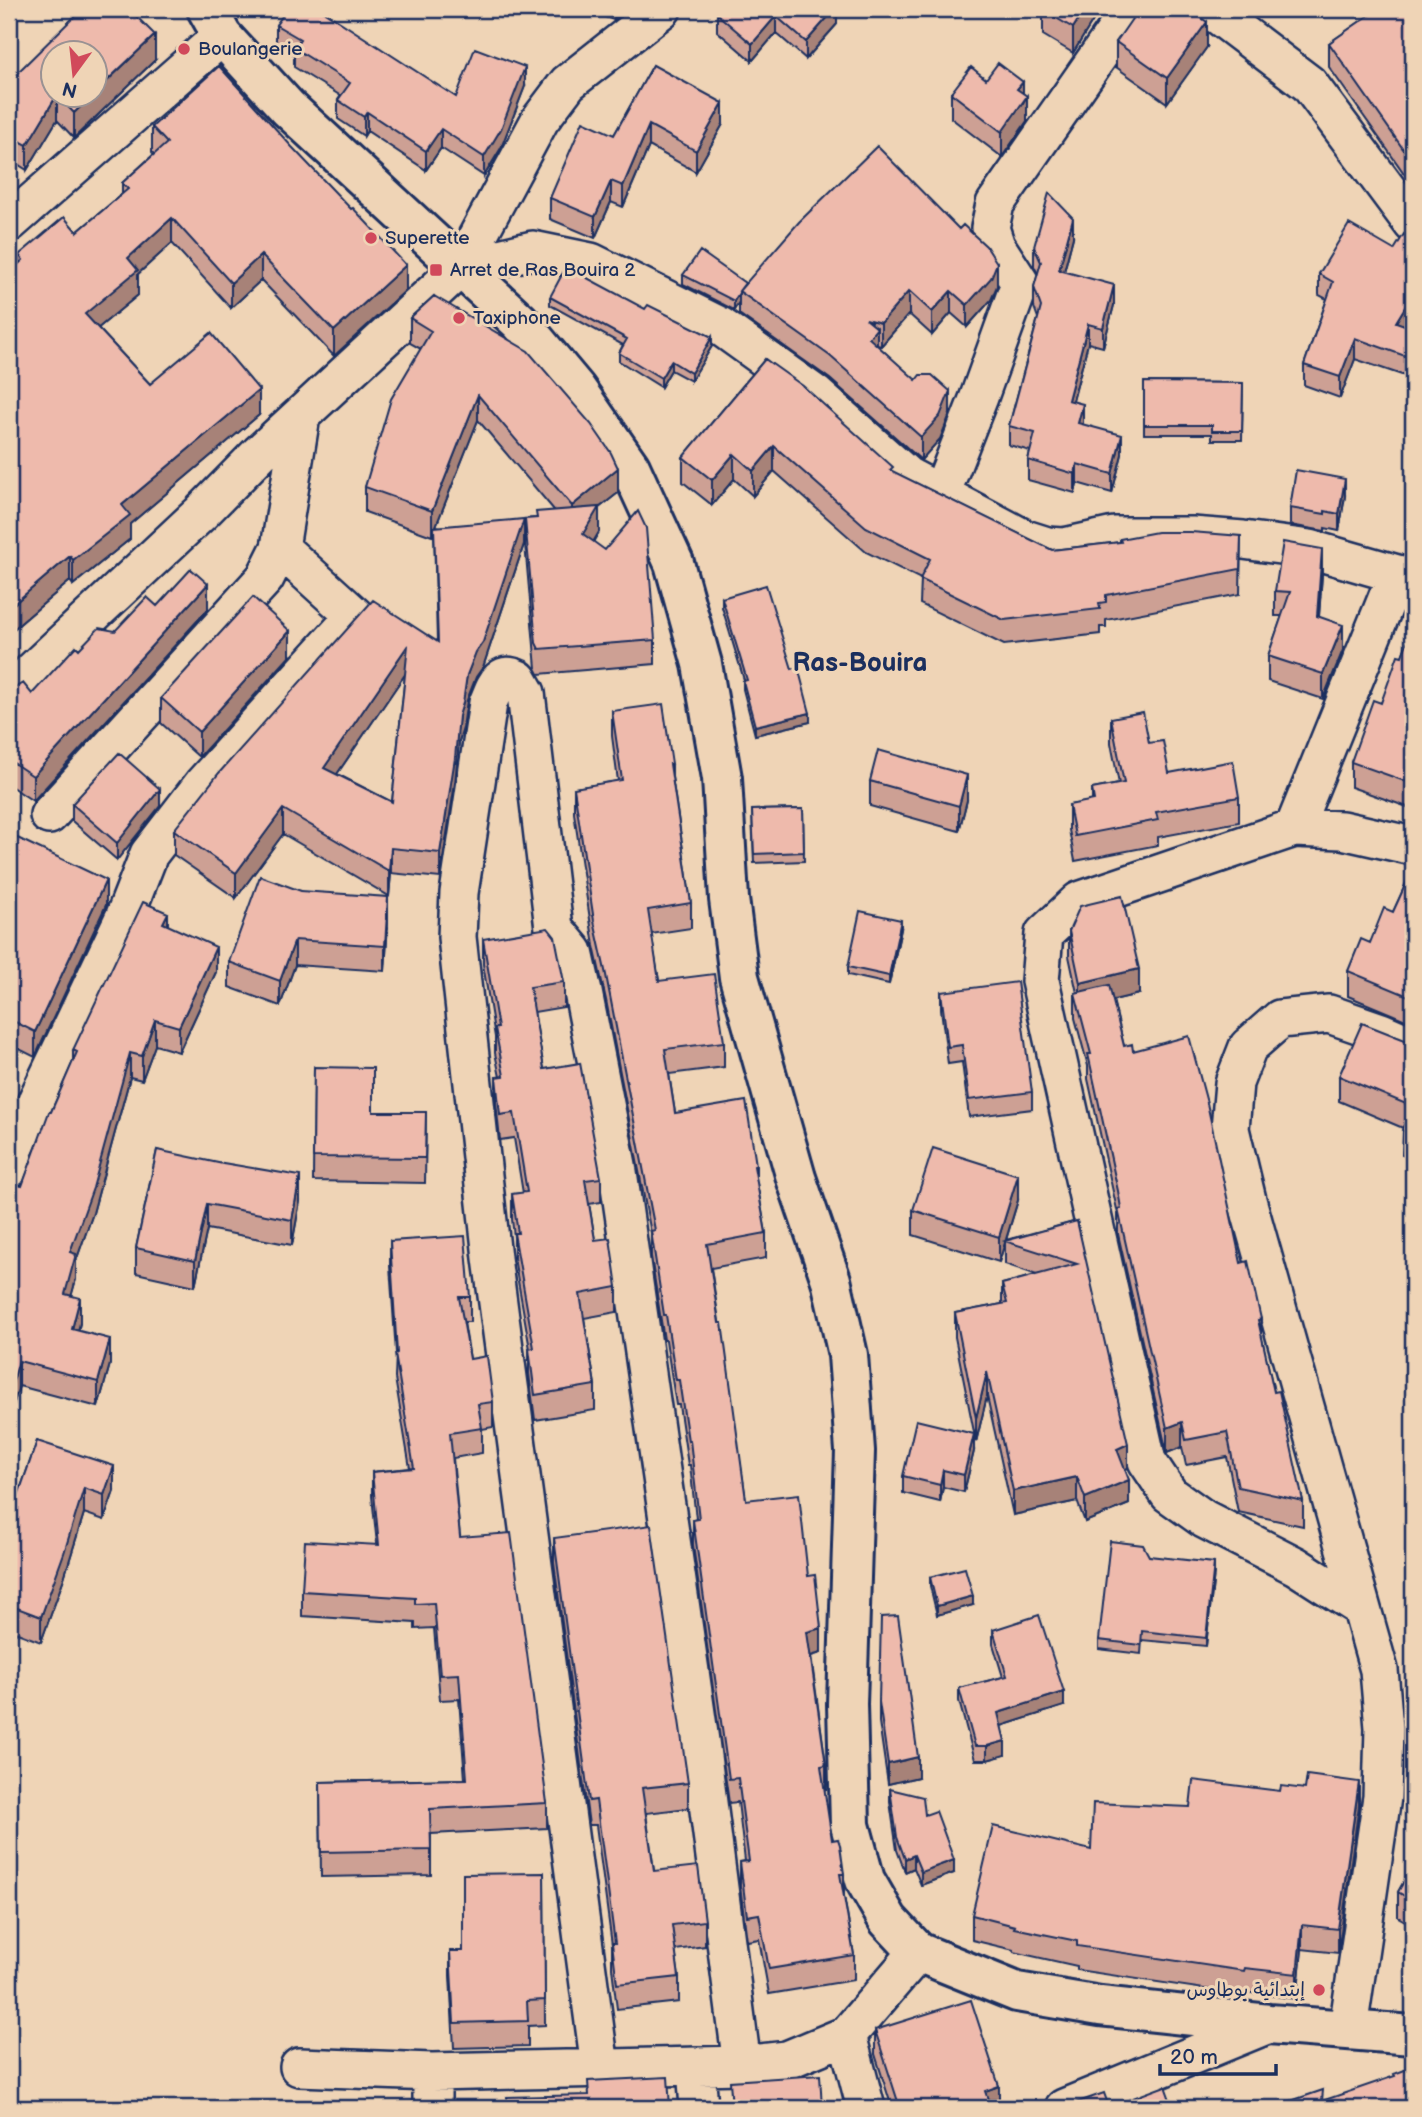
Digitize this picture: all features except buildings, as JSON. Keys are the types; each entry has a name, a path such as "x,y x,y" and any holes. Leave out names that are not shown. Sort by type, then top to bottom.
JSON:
{"street":[{"path":"9,693 201,513 260,453 461,267 540,120 568,83 662,9"},
{"path":"941,494 1020,283 996,246 990,228 995,204 1131,9"},
{"path":"1210,9 1309,84 1413,224"},
{"path":"9,223 215,23 288,108 520,322 576,389 629,467 674,563 698,652 722,778 729,899 739,977 796,1178 831,1280 848,1354 855,1451 847,1704 850,1825 865,1880 888,1920 918,1952 1017,1992 1100,2007 1413,2035"},
{"path":"461,267 533,250 591,262 720,326 816,395 907,476 1025,539 1047,546 1065,547 1114,536 1192,536 1244,540 1310,549 1405,580 1294,828"},
{"path":"49,815 265,578 279,548 302,416"},
{"path":"9,1169 14,1149 124,918 149,854 203,784 355,616 279,548"},
{"path":"600,2067 492,1258 457,937 459,893 488,702 497,683 505,677 519,680 526,693 554,928 573,952 617,1165 700,1741 743,2065"},
{"path":"1360,1607 1296,1566 1204,1519 1169,1494 1147,1461 1040,981 1044,934 1079,901 1294,828 1342,830 1413,846"},
{"path":"1348,2029 1382,1797 1384,1728 1379,1670 1254,1227 1230,1129 1234,1083 1248,1047 1280,1020 1329,1014 1413,1046"},
{"path":"299,2067 432,2072 696,2067 787,2060 847,2035 918,1952"},
{"path":"1064,2108 1269,2024"},
{"path":"847,2035 866,2108"},
{"path":"696,2067 699,2108"},
{"path":"432,2072 432,2108"}],"place":[{"name":"Boulangerie","path":"184,49"},
{"name":"Superette","path":"371,238"},
{"name":"Arret de Ras Bouira 2","path":"436,270"},
{"name":"Taxiphone","path":"459,318"},
{"name":"إبتدائية بوطاوس","path":"1319,1990"}],"district":[{"name":"Ras-Bouira","path":"860,663"}]}
